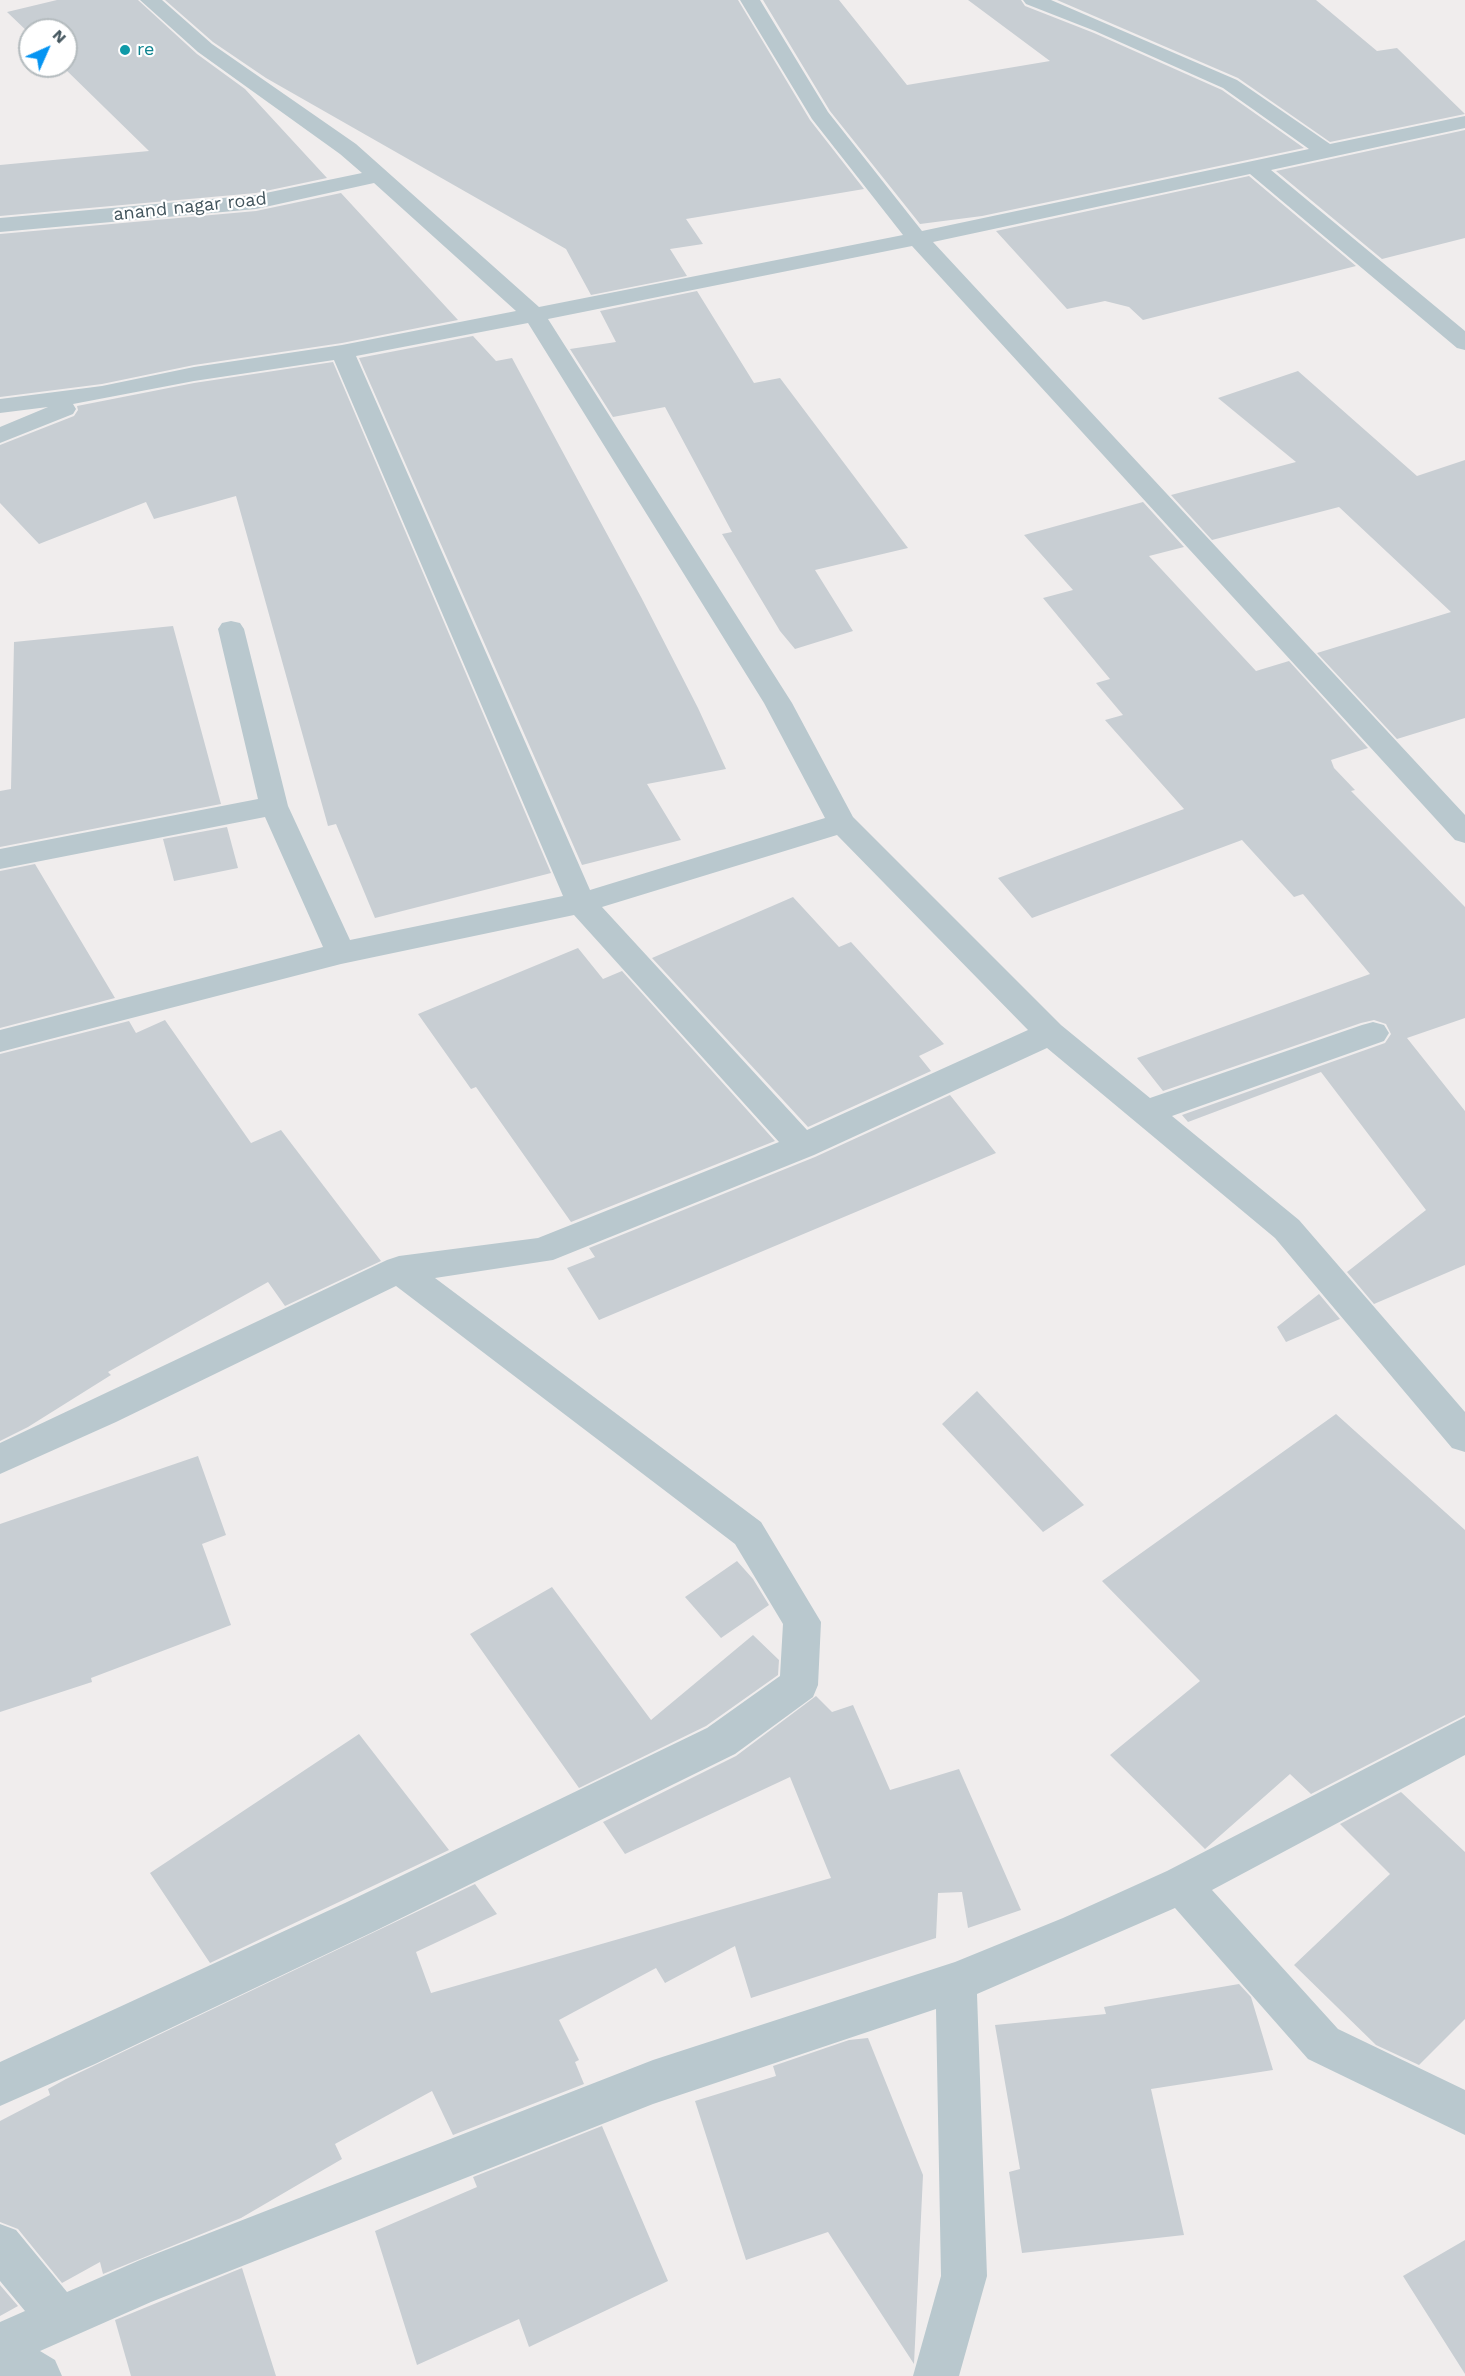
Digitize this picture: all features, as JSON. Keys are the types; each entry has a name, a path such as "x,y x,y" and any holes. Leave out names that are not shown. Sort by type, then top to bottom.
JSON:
{"street":[{"path":"150,0 205,48 348,149 534,315 778,703 842,823 1050,1033 1287,1229 1465,1437"},
{"path":"750,0 819,115 916,237 1465,833"},
{"path":"1033,0 1102,27 1230,84 1327,152"},
{"path":"0,406 102,393 194,374 342,352 768,270 1465,122"},
{"path":"1253,166 1465,343"},
{"name":"anand nagar road","path":"0,225 256,202 378,176"},
{"path":"342,352 581,903 802,1146"},
{"path":"0,436 102,393"},
{"path":"231,630 274,806 342,953"},
{"path":"0,859 274,806"},
{"path":"0,1041 342,953 581,903 842,823"},
{"path":"0,1459 104,1412 399,1269 541,1251 802,1146 1050,1033"},
{"path":"1146,1112 1373,1033"},
{"path":"0,2084 80,2049 360,1917 721,1741 799,1685 802,1622 748,1533 399,1269"},
{"path":"0,2346 140,2283 653,2082 956,1982 1078,1932 1181,1885 1465,1735"},
{"path":"1181,1885 1323,2044 1465,2113"},
{"path":"936,2376 964,2276 956,1982"},
{"path":"0,2246 60,2319"},
{"path":"0,2355 39,2376"}],"building":[{"path":"57,0 138,0 197,54 245,89 327,178 256,193 0,216 0,165 149,151 74,78 78,78 78,18 18,18 18,23 7,12"},
{"path":"165,0 738,0 810,120 864,189 686,219 703,244 670,249 687,276 591,295 566,249 266,78 213,42"},
{"path":"763,0 839,0 907,85 1050,61 968,0 1021,0 1025,6 1094,33 1222,90 1304,148 982,216 920,224 830,111"},
{"path":"1057,0 1316,0 1377,51 1397,48 1465,114 1330,142 1238,78"},
{"path":"1465,130 1465,238 1382,259 1276,171"},
{"path":"1249,176 1356,266 1143,320 1129,307 1105,301 1067,309 996,231"},
{"path":"341,193 458,320 342,343 194,365 102,384 0,397 0,234 256,211"},
{"path":"697,291 754,383 780,378 908,548 815,570 853,631 795,649 780,631 722,534 732,532 665,407 613,417 570,349 616,342 600,311"},
{"path":"473,336 496,361 512,358 641,597 698,708 726,769 647,784 681,840 582,865 359,358"},
{"path":"333,362 551,873 375,918 336,824 328,826 236,496 154,519 146,502 39,544 0,503 0,445 74,416 78,410 77,406 194,383"},
{"path":"1298,371 1417,476 1465,460 1465,718 1397,739 1317,653 1451,612 1339,507 1212,540 1171,495 1296,462 1218,398"},
{"path":"1143,502 1184,547 1149,556 1256,671 1289,661 1368,748 1331,760 1334,768 1355,790 1351,791 1465,907 1465,1018 1407,1038 1465,1111 1465,1265 1374,1304 1347,1272 1426,1210 1321,1072 1188,1122 1182,1115 1385,1043 1391,1034 1386,1024 1374,1020 1361,1023 1163,1091 1137,1058 1370,974 1303,894 1294,897 1242,840 1032,918 998,878 1184,809 1105,720 1123,715 1096,683 1110,679 1043,598 1073,590 1024,535"},
{"path":"173,626 221,804 0,847 0,791 11,789 14,642"},
{"path":"227,827 238,868 174,881 163,839"},
{"path":"35,864 115,998 0,1028 0,871"},
{"path":"793,897 839,947 851,942 944,1044 919,1056 931,1071 808,1127 652,958"},
{"path":"578,948 603,979 622,971 775,1141 571,1222 476,1087 471,1089 418,1014"},
{"path":"165,1020 251,1143 281,1130 381,1261 285,1306 268,1282 108,1372 111,1375 28,1427 0,1441 0,1054 129,1021 136,1033"},
{"path":"950,1095 996,1153 599,1320 567,1268 595,1257 589,1248 815,1157"},
{"path":"1319,1294 1340,1319 1286,1342 1277,1327"},
{"path":"977,1391 1084,1505 1043,1532 942,1424"},
{"path":"1336,1414 1465,1530 1465,1715 1311,1794 1290,1774 1205,1849 1110,1755 1200,1681 1102,1581"},
{"path":"198,1456 226,1535 202,1544 231,1625 91,1678 92,1682 0,1712 0,1524"},
{"path":"737,1561 753,1579 769,1605 721,1638 685,1597"},
{"path":"552,1587 651,1720 753,1635 779,1660 778,1675 706,1726 579,1788 470,1634"},
{"path":"816,1696 832,1712 853,1705 890,1790 959,1769 1021,1910 968,1928 962,1892 938,1893 936,1938 751,1998 735,1946 665,1983 656,1968 559,2020 579,2060 575,2062 584,2084 453,2135 432,2091 335,2144 342,2159 241,2218 103,2274 100,2262 62,2283 18,2229 0,2222 0,2121 50,2095 48,2089 66,2079 475,1884 497,1914 416,1952 431,1993 831,1878 790,1777 625,1854 603,1822 736,1756"},
{"path":"359,1734 449,1850 210,1963 150,1873"},
{"path":"1401,1792 1465,1852 1465,2019 1419,2065 1376,2045 1294,1965 1390,1874 1340,1824"},
{"path":"1239,1984 1251,1997 1273,2070 1151,2089 1184,2235 1022,2253 1009,2172 1020,2169 995,2025 1106,2014 1104,2007"},
{"path":"868,2038 923,2175 914,2364 828,2232 746,2260 695,2101 776,2076 773,2066 849,2040"},
{"path":"602,2126 668,2281 529,2347 519,2319 417,2365 375,2231 477,2187 473,2177"},
{"path":"1465,2240 1465,2374 1403,2276"},
{"path":"242,2268 276,2376 131,2376 115,2320"},
{"path":"0,2285 18,2306 0,2316"}],"place":[{"name":"re","path":"125,50"}]}
